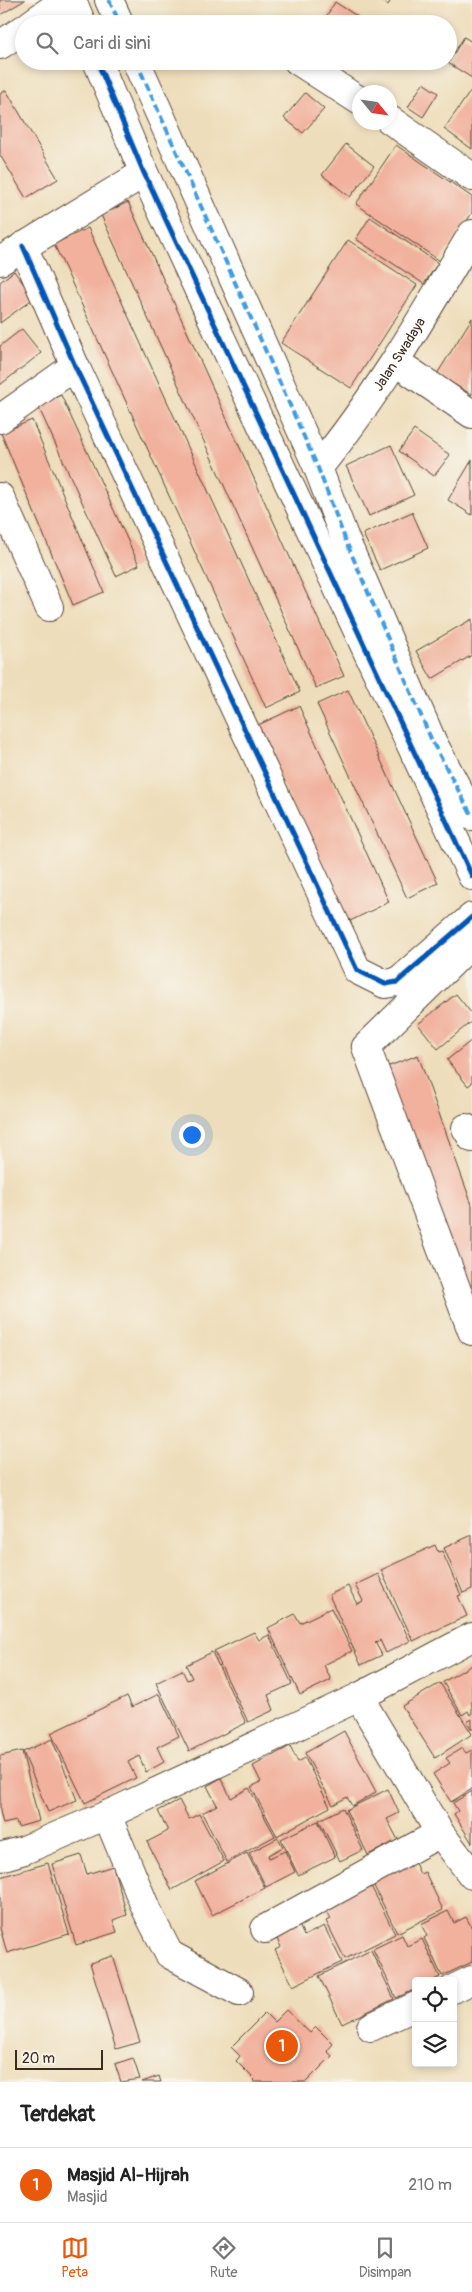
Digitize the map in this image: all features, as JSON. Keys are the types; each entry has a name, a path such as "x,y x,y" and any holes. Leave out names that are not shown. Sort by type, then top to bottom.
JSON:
{"street":[{"path":"44,15 65,0"},
{"path":"72,0 78,15"},
{"path":"109,0 116,15"},
{"path":"0,45 15,35"},
{"path":"101,70 144,172 472,876"},
{"path":"140,70 318,468 345,539 432,741 472,816"},
{"path":"312,70 352,96"},
{"path":"397,125 472,177"},
{"path":"0,261 144,172"},
{"name":"Jalan Swadaya","path":"318,468 346,434 396,362 472,234"},
{"path":"23,246 75,366 358,970 384,984 396,982 472,917"},
{"path":"396,362 472,414"},
{"path":"0,419 75,366"},
{"path":"0,497 49,608"},
{"path":"472,943 366,1047 472,1331"},
{"path":"0,1856 24,1850 107,1815 358,1697 472,1637"},
{"path":"358,1697 440,1833 472,1875"},
{"path":"107,1815 147,1911 170,1954 239,1992"},
{"path":"265,1928 440,1833"},
{"path":"457,1987 472,1980"},
{"path":"371,2027 412,2008"}],"building":[{"path":"0,0 25,0 0,15"},
{"path":"381,0 391,0 388,5"},
{"path":"335,2 355,15 327,15"},
{"path":"464,37 472,42 472,78 457,69 457,48"},
{"path":"423,83 438,93 423,117 408,107"},
{"path":"472,89 472,149 444,129"},
{"path":"6,90 58,179 26,198 0,155 0,94"},
{"path":"305,93 324,109 303,133 284,118"},
{"path":"346,144 374,166 350,197 322,175"},
{"path":"396,145 472,197 472,213 440,261 356,204"},
{"path":"128,202 344,676 316,688 101,215"},
{"path":"370,217 438,263 424,284 356,239"},
{"path":"88,228 300,692 266,708 54,244"},
{"path":"348,240 417,285 351,388 281,343"},
{"path":"14,271 34,298 0,323 0,282"},
{"path":"472,318 472,395 437,374"},
{"path":"22,329 41,353 0,385 0,346"},
{"path":"61,395 139,565 116,576 38,406"},
{"path":"32,420 104,592 73,605 1,433"},
{"path":"414,430 450,455 434,476 399,451"},
{"path":"391,445 414,495 369,516 346,466"},
{"path":"472,460 472,515 448,500"},
{"path":"412,512 428,548 380,570 363,534"},
{"path":"472,619 472,655 432,679 416,651"},
{"path":"348,690 438,883 407,898 317,704"},
{"path":"299,706 389,902 346,923 256,726"},
{"path":"456,994 472,1014 472,1021 438,1049 418,1024"},
{"path":"472,1040 472,1083 468,1086 447,1060"},
{"path":"418,1055 472,1205 472,1312 384,1068"},
{"path":"472,1535 472,1589 463,1593 444,1548"},
{"path":"435,1545 438,1552 442,1551 461,1595 458,1596 467,1616 413,1641 381,1570"},
{"path":"378,1574 410,1641 386,1653 380,1640 375,1642 382,1655 361,1665 329,1595 348,1586 357,1604 363,1601 355,1585"},
{"path":"331,1608 352,1651 324,1665 331,1680 300,1695 268,1628 295,1614 300,1623"},
{"path":"254,1632 259,1640 269,1635 292,1684 268,1695 274,1710 248,1722 214,1651"},
{"path":"212,1652 246,1723 189,1751 156,1683 182,1670 187,1680 192,1678 186,1665"},
{"path":"472,1665 472,1713 470,1715 468,1711 462,1715 443,1682"},
{"path":"440,1683 472,1734 435,1758 402,1706"},
{"path":"159,1694 179,1736 157,1747 164,1762 146,1772 139,1756 128,1762 136,1778 85,1803 51,1733 127,1696 132,1707"},
{"path":"472,1719 472,1730 467,1722"},
{"path":"344,1731 376,1792 352,1806 347,1797 333,1805 305,1753"},
{"path":"52,1739 77,1800 48,1812 23,1752"},
{"path":"290,1746 298,1762 305,1758 330,1807 277,1836 251,1787 261,1782 253,1766"},
{"path":"462,1748 466,1753 472,1750 472,1789 451,1802 433,1774 450,1763 446,1758"},
{"path":"22,1751 39,1821 18,1827 16,1821 3,1824 0,1811 0,1756"},
{"path":"221,1778 231,1798 249,1788 275,1836 227,1862 202,1813 217,1805 207,1786"},
{"path":"388,1789 399,1813 387,1819 398,1840 368,1855 346,1810"},
{"path":"472,1791 472,1843 454,1814 458,1811 453,1803"},
{"path":"179,1800 189,1819 199,1814 224,1861 172,1890 147,1842 168,1831 158,1811"},
{"path":"343,1808 363,1850 340,1861 319,1820"},
{"path":"318,1821 335,1857 298,1875 281,1839"},
{"path":"278,1838 283,1847 268,1855 269,1858 285,1851 295,1872 266,1887 249,1853"},
{"path":"247,1853 265,1888 212,1915 195,1881"},
{"path":"81,1855 87,1874 113,1866 127,1915 113,1920 117,1932 76,1945 52,1864"},
{"path":"413,1859 420,1874 425,1872 443,1910 397,1933 371,1880"},
{"path":"48,1863 69,1934 7,1953 0,1928 0,1877"},
{"path":"369,1882 395,1934 345,1959 326,1921 331,1919 324,1905"},
{"path":"448,1911 454,1923 466,1917 472,1928 472,1962 442,1976 424,1938 427,1936 421,1924"},
{"path":"296,1918 304,1936 324,1926 342,1962 293,1986 275,1950 281,1947 272,1929"},
{"path":"402,1935 407,1946 422,1939 440,1977 412,1977 412,1991 396,1998 373,1949"},
{"path":"371,1950 394,1999 342,2024 319,1976"},
{"path":"113,1956 140,2042 116,2049 90,1963"},
{"path":"286,2010 310,2033 316,2027 333,2044 327,2051 332,2056 306,2082 253,2082 255,2080 236,2061 240,2056 231,2047 265,2013 274,2022"},
{"path":"133,2058 140,2079 121,2082 115,2064"},
{"path":"159,2076 161,2082 142,2082"}],"marked path":[{"path":"109,0 116,15"},
{"path":"140,70 318,468 345,539 432,741 472,816"}],"cycle path":[{"path":"101,70 144,173 472,876"},
{"path":"23,246 75,366 357,970 385,984 397,982 472,917"}],"place":[{"name":"Masjid Al-Hijrah","path":"282,2046"}]}
